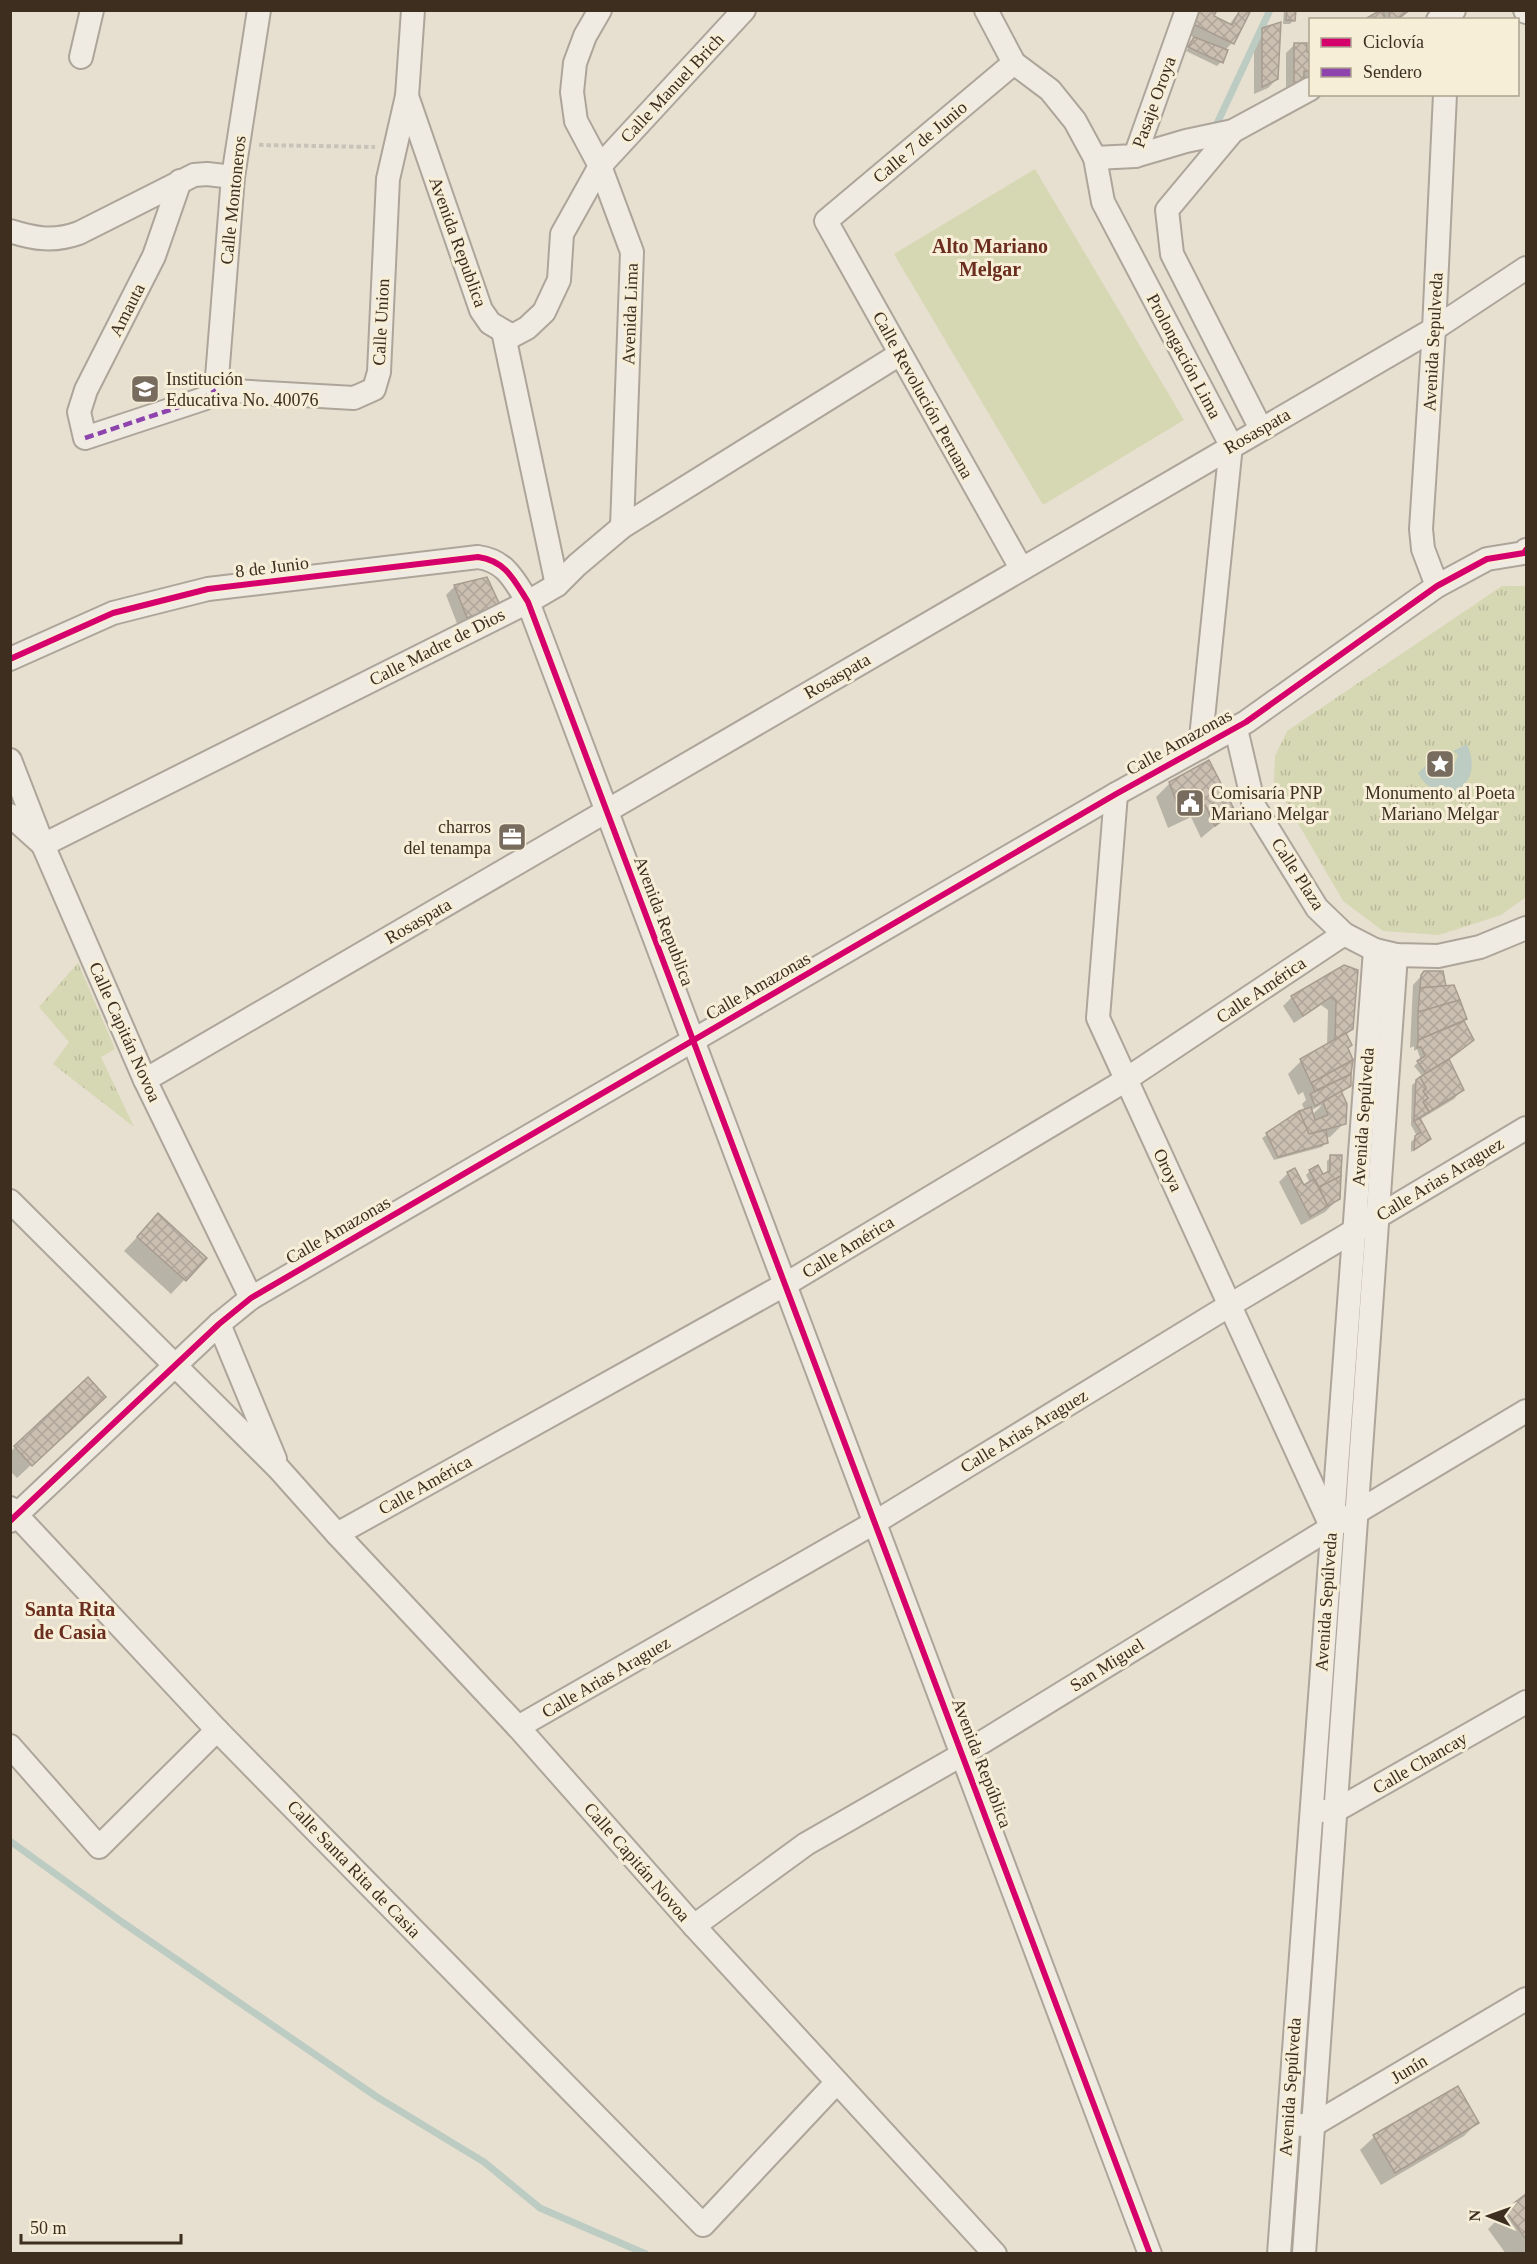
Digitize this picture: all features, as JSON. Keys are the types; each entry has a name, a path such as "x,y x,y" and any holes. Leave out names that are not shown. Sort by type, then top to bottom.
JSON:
{"street":[{"path":"81,57 92,10"},
{"name":"Calle Montoneros","path":"216,390 233,177 259,10"},
{"name":"Avenida Republica","path":"413,10 407,96 481,310 490,323 503,331"},
{"name":"Avenida Lima","path":"600,10 585,36 575,63 572,92 576,121 600,166 632,252 622,527"},
{"name":"Calle Manuel Brich","path":"600,166 744,10"},
{"name":"Prolongación Lima","path":"986,10 1014,63 1050,90 1075,121 1095,158 1103,202 1231,445"},
{"name":"Pasaje Oroya","path":"1095,158 1135,156 1187,10"},
{"name":"Calle 7 de Junio","path":"826,221 1014,63"},
{"path":"1135,156 1186,141 1233,131 1309,90"},
{"name":"Calle Union","path":"216,390 354,398 374,389 379,372 388,179 407,96"},
{"name":"Avenida Sepulveda","path":"1437,586 1423,549 1420,529 1434,329 1445,96"},
{"path":"1233,131 1167,210 1172,254 1261,429"},
{"path":"503,331 512,336 527,328 544,312 559,280 562,234 600,166"},
{"path":"10,231 45,240 63,239 194,175 233,177"},
{"name":"Amauta","path":"180,181 154,256 86,390 79,412 85,438 203,399 216,390"},
{"name":"Calle Revolución Peruana","path":"826,221 1021,568"},
{"name":"Rosaspata","path":"145,1080 1231,445 1434,329 1527,268"},
{"path":"503,331 557,585"},
{"name":"Calle Madre de Dios","path":"43,845 528,602 557,585 622,527 900,354"},
{"path":"1200,748 1231,445"},
{"name":"Calle Amazonas","path":"13,1515 219,1324 251,1298 1116,794 1236,729 1437,586 1487,559 1526,552"},
{"name":"8 de Junio","path":"10,659 113,613 208,589 478,557 500,563 508,571 528,602"},
{"name":"Avenida Republica","path":"528,602 786,1284"},
{"name":"Calle Plaza","path":"1236,729 1254,806 1317,908 1344,934 1386,953 1438,956 1480,947 1527,928"},
{"name":"Calle Capitán Novoa","path":"10,760 43,845 145,1080 251,1298"},
{"name":"Oroya","path":"1116,794 1098,1018 1332,1527"},
{"path":"10,815 43,845"},
{"name":"Calle América","path":"337,1534 786,1284 1126,1080 1344,934"},
{"name":"Avenida Sepúlveda","path":"1304,2253 1377,1217 1386,953"},
{"name":"Avenida Sepúlveda","path":"1279,2253 1354,1230 1386,953"},
{"name":"Calle Arias Araguez","path":"518,1727 874,1523 1230,1305 1527,1128"},
{"name":"Calle Capitán Novoa","path":"10,1201 279,1469 518,1727 694,1926 995,2253"},
{"name":"Avenida República","path":"786,1284 1150,2253"},
{"name":"Calle Capitán Novoa","path":"219,1324 279,1469"},
{"name":"San Miguel","path":"694,1926 806,1844 963,1754 1332,1527 1527,1411"},
{"name":"Calle Santa Rita de Casia","path":"13,1515 217,1730 703,2225 837,2082"},
{"name":"Calle Chancay","path":"1311,1811 1335,1811 1527,1702"},
{"path":"10,1746 99,1846 217,1730"},
{"name":"Junín","path":"1313,2125 1527,1999"},
{"path":"1287,2124 1313,2125"}],"path":[{"path":"237,145 396,148"}],"green space":[{"path":"1035,169 1184,420 1043,505 894,254"},
{"path":"1502,586 1526,586 1526,897 1501,915 1439,935 1383,931 1343,901 1274,782 1275,756 1287,731"},
{"path":"78,963 115,1049 101,1057 134,1127 53,1064 69,1042 39,1007"}],"shaded area":[{"path":"1467,744 1471,773 1466,783 1458,790 1448,792 1437,791 1427,785 1418,773 1429,763 1435,773 1445,774 1453,768 1458,755 1453,751"}],"building":[{"path":"1197,10 1217,10 1214,16 1232,25 1240,10 1250,12 1234,44 1191,23"},
{"path":"1287,10 1296,10 1295,21 1286,20"},
{"path":"1381,10 1383,10 1385,18 1367,18"},
{"path":"1389,10 1410,10 1399,18 1390,18"},
{"path":"1281,22 1278,79 1262,87 1262,28"},
{"path":"1194,37 1228,50 1223,63 1188,47"},
{"path":"1294,43 1307,43 1309,71 1304,71 1304,82 1294,82"},
{"path":"487,577 500,605 467,618 454,585"},
{"path":"1209,760 1235,811 1215,826 1205,805 1182,816 1169,782"},
{"path":"1344,965 1358,970 1353,1029 1335,1040 1336,1001 1331,997 1303,1016 1291,996"},
{"path":"1424,971 1443,971 1446,986 1420,988 1421,975"},
{"path":"1454,985 1460,1000 1418,1012 1420,988"},
{"path":"1460,1000 1467,1019 1418,1040 1418,1012"},
{"path":"1464,1021 1474,1040 1426,1073 1417,1061 1425,1056 1421,1047 1417,1048 1418,1040"},
{"path":"1346,1033 1352,1045 1348,1048 1353,1060 1311,1083 1300,1059"},
{"path":"1449,1059 1464,1090 1429,1112 1423,1102 1428,1098 1423,1091 1426,1088 1420,1077"},
{"path":"1353,1060 1351,1074 1315,1091 1311,1083"},
{"path":"1351,1074 1351,1086 1315,1106 1310,1094"},
{"path":"1420,1077 1426,1088 1423,1091 1428,1098 1423,1102 1429,1112 1414,1121 1416,1080"},
{"path":"1341,1091 1347,1104 1346,1124 1309,1134 1299,1111 1311,1107 1315,1120 1328,1115 1323,1102"},
{"path":"1299,1111 1309,1134 1326,1130 1328,1143 1278,1157 1266,1133"},
{"path":"1420,1118 1431,1139 1414,1150 1415,1136 1421,1132 1414,1121"},
{"path":"1330,1155 1342,1155 1341,1176 1319,1187 1309,1170 1318,1165 1323,1174 1330,1171"},
{"path":"1295,1168 1304,1185 1314,1179 1328,1206 1310,1217 1287,1172"},
{"path":"1341,1176 1340,1199 1328,1206 1319,1187"},
{"path":"158,1213 207,1258 186,1281 137,1237"},
{"path":"88,1377 106,1397 32,1466 14,1446"},
{"path":"1458,2086 1479,2123 1395,2173 1373,2135"},
{"path":"1526,2194 1526,2239 1505,2210"}],"waterway":[{"path":"1214,130 1270,10"},
{"path":"10,1841 122,1922 377,2097 484,2162 540,2208 646,2254"}],"marked path":[{"path":"85,438 203,399 216,390"}],"cycle path":[{"path":"10,1521 219,1324 251,1298 1116,794 1246,722 1437,586 1487,559 1524,553 1526,550"},
{"path":"10,659 113,613 208,589 478,557 496,563 513,579 528,602 1150,2254"}],"place":[{"name":"Institución Educativa No. 40076","path":"145,389"},
{"name":"Monumento al Poeta Mariano Melgar","path":"1440,764"},
{"name":"Comisaría PNP Mariano Melgar","path":"1190,803"},
{"name":"charros del tenampa","path":"512,837"}],"district":[{"name":"Alto Mariano Melgar","path":"990,258"},
{"name":"Santa Rita de Casia","path":"70,1620"}]}
